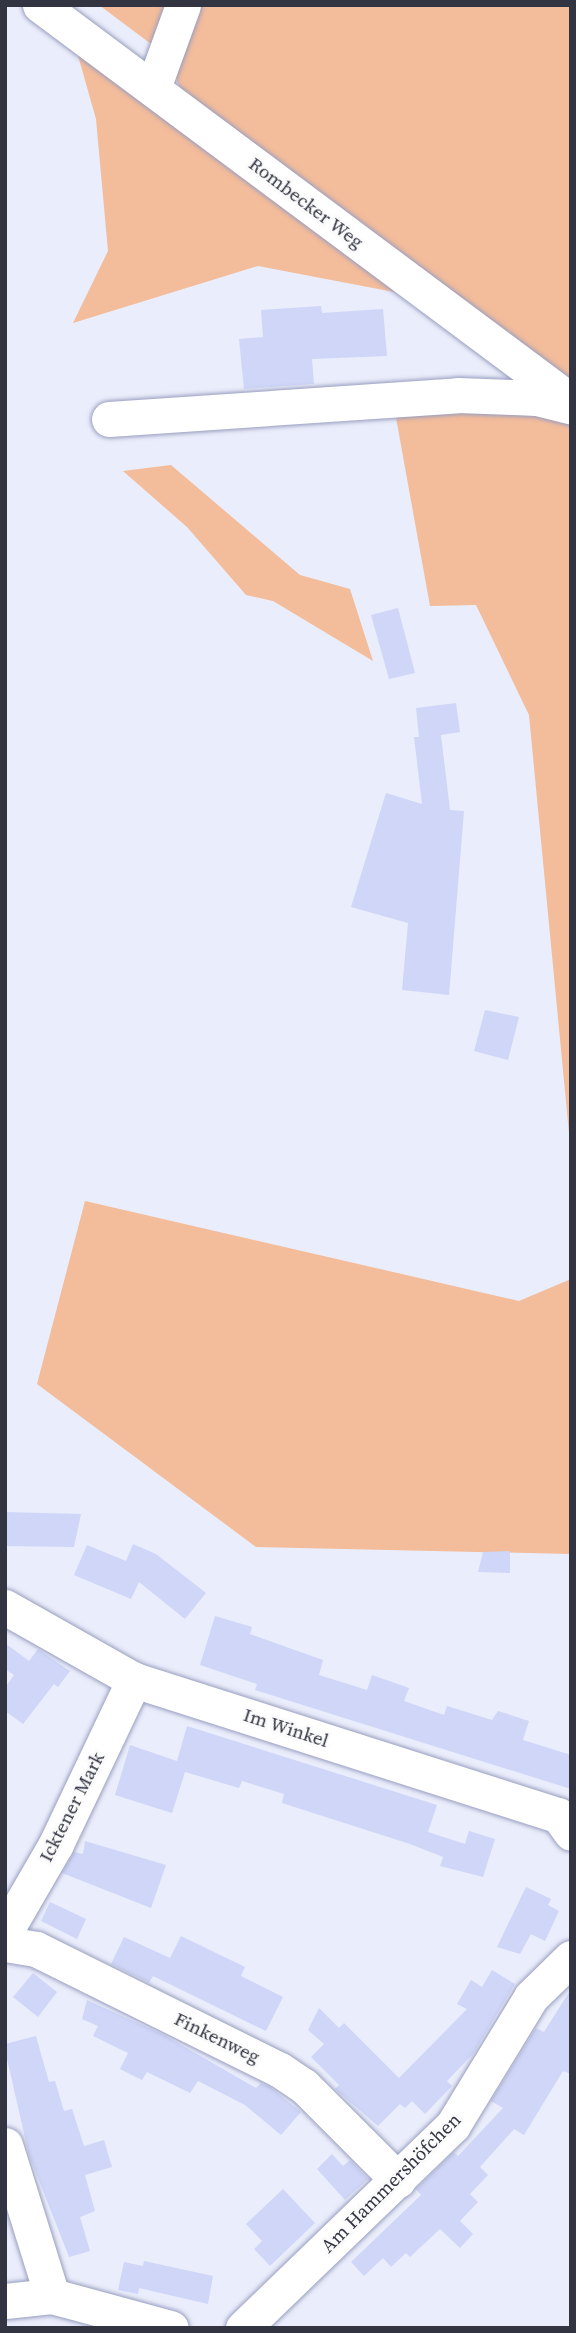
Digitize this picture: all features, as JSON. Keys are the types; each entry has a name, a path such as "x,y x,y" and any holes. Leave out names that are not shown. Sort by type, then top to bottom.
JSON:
{"street":[{"name":"Rombecker Weg","path":"40,5 571,404"},
{"path":"153,88 183,5"},
{"path":"110,419 458,394 537,398 571,404"},
{"name":"Im Winkel","path":"5,1606 134,1680 558,1815 571,1833"},
{"name":"Icktener Mark","path":"5,1932 56,1844 134,1680"},
{"name":"Finkenweg","path":"5,1944 36,1949 280,2070 304,2085 398,2180"},
{"name":"Am Hammershöfchen","path":"243,2328 453,2125 531,1997 571,1958"},
{"path":"5,2144 52,2296"},
{"path":"5,2301 52,2296 171,2328"}],"shaded area":[{"path":"99,5 171,5 155,47"},
{"path":"196,5 571,5 571,1154 529,715 476,605 430,606 395,412 513,412 525,352 181,93 173,67"},
{"path":"73,38 415,296 258,266 73,323 108,251 96,119"},
{"path":"171,465 300,575 350,589 373,661 273,601 246,595 187,527 123,471"},
{"path":"85,1201 519,1301 571,1279 571,1554 256,1547 37,1384"}],"building":[{"path":"321,306 322,313 383,309 387,356 312,359 314,384 244,389 239,339 263,337 261,310"},
{"path":"398,608 415,673 389,679 371,615"},
{"path":"456,703 460,732 441,735 450,810 464,811 449,995 402,990 408,923 351,907 386,793 422,804 414,737 419,737 416,708"},
{"path":"485,1010 519,1017 508,1060 474,1051"},
{"path":"5,1512 81,1514 74,1547 5,1546"},
{"path":"133,1544 156,1554 206,1593 185,1619 139,1582 131,1599 74,1575 87,1545 126,1561"},
{"path":"510,1551 510,1573 478,1572 483,1552"},
{"path":"215,1616 252,1627 250,1634 323,1660 319,1675 367,1690 372,1675 409,1688 404,1701 444,1715 447,1706 492,1720 498,1711 529,1721 523,1740 571,1755 571,1789 255,1690 257,1684 200,1665"},
{"path":"5,1643 29,1661 38,1649 70,1671 58,1687 54,1684 23,1724 5,1711 5,1688 14,1675 5,1669"},
{"path":"187,1726 437,1805 428,1832 465,1844 469,1831 495,1839 483,1877 440,1866 443,1857 282,1803 284,1794 242,1781 239,1788 185,1772 172,1813 115,1795 130,1745 177,1761"},
{"path":"85,1841 166,1865 151,1908 62,1873 74,1852 83,1854"},
{"path":"526,1887 551,1899 548,1905 559,1911 545,1941 531,1934 520,1954 497,1947"},
{"path":"50,1902 86,1919 77,1939 41,1921"},
{"path":"181,1936 245,1967 241,1976 283,1997 266,2031 153,1976 149,1983 111,1964 124,1937 170,1958"},
{"path":"492,1970 515,1984 473,2054 447,2081 452,2086 425,2114 412,2101 405,2108 400,2104 378,2126 335,2089 339,2085 311,2057 324,2044 308,2030 319,2008 339,2028 344,2023 399,2078 467,2009 457,2004 471,1980 482,1987"},
{"path":"33,1973 57,1992 38,2017 13,1997"},
{"path":"571,1989 571,2074 563,2071 524,2135 514,2129 480,2167 488,2175 470,2194 478,2202 460,2221 473,2234 460,2248 440,2229 410,2257 406,2253 391,2267 383,2258 364,2276 351,2262 421,2195 416,2189 454,2152 458,2156 503,2108 491,2101 536,2028 544,2032"},
{"path":"87,2000 164,2035 256,2088 261,2083 270,2087 301,2112 281,2135 245,2105 198,2081 190,2093 147,2072 142,2080 120,2069 128,2053 93,2036 98,2026 82,2019"},
{"path":"36,2036 49,2082 55,2081 64,2111 72,2109 84,2146 104,2140 112,2167 85,2175 95,2211 80,2217 90,2251 69,2257 29,2155 5,2050 5,2044"},
{"path":"332,2154 343,2166 350,2160 368,2179 345,2200 317,2169"},
{"path":"283,2189 315,2223 270,2266 254,2249 262,2241 246,2224"},
{"path":"144,2261 213,2276 208,2304 139,2288 138,2294 118,2290 124,2262 143,2266"}]}
